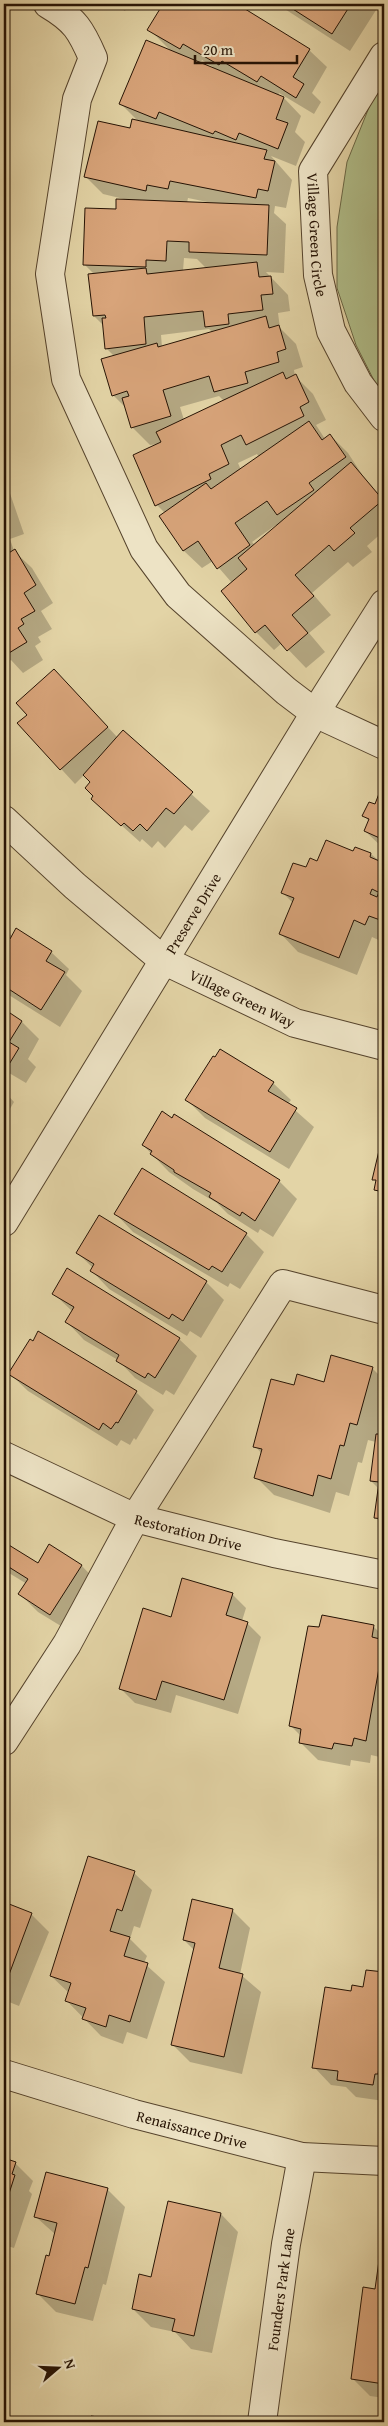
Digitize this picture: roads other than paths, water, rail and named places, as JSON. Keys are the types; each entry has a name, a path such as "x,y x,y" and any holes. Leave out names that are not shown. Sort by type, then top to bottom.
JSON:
{"street":[{"path":"48,4 64,13 82,31 93,58 78,99 50,274 66,379 144,549 178,595 286,691 315,713 384,745"},
{"name":"Village Green Circle","path":"384,56 313,171 318,275 331,331 358,383 384,417"},
{"name":"Preserve Drive","path":"4,1222 163,960 384,604"},
{"name":"Village Green Way","path":"4,820 75,886 163,960 295,1023 384,1046"},
{"path":"4,1741 67,1644 135,1518 284,1284 384,1310"},
{"name":"Restoration Drive","path":"4,1456 135,1518 274,1552 384,1575"},
{"name":"Renaissance Drive","path":"4,2074 134,2114 302,2157 384,2161"},
{"name":"Founders Park Lane","path":"262,2422 286,2244 302,2157"}]}
